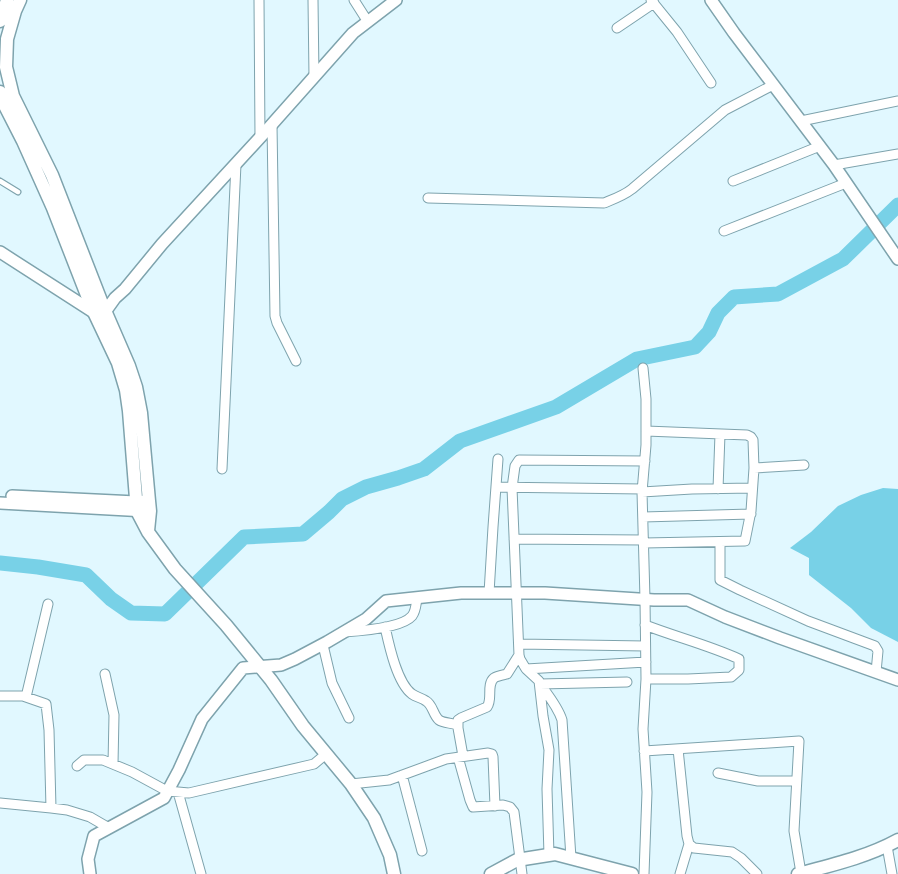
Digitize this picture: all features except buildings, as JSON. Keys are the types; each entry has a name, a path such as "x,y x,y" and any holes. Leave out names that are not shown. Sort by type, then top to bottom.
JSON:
{"main road":[{"path":"0,22 7,0"},
{"path":"20,0 3,50 13,96 52,175 98,306"},
{"path":"0,92 2,100 23,141 98,306 129,366 141,412 143,506 148,532 175,569 260,667 303,726 351,784 374,818 390,855 394,874"},
{"path":"803,873 842,863 898,840"},
{"path":"491,874 520,859 554,854 632,874"}],"street":[{"path":"259,0 260,137"},
{"path":"313,0 314,77"},
{"path":"354,0 368,22"},
{"path":"711,0 834,165 895,255"},
{"path":"98,306 115,298 353,33 393,1"},
{"path":"617,28 652,1 677,32 711,83"},
{"path":"428,198 604,203 623,196 632,190 725,110 773,84"},
{"path":"800,120 898,102"},
{"path":"272,125 274,308 277,323 296,361"},
{"path":"733,181 820,146"},
{"path":"834,165 898,154"},
{"path":"222,468 236,164"},
{"path":"724,231 846,184"},
{"path":"0,244 98,306"},
{"path":"0,252 98,306"},
{"path":"643,368 646,399 645,462 642,490 646,662 643,729 647,792 644,874"},
{"path":"514,539 643,542 746,541 754,468 753,440 751,437 747,435 646,431"},
{"path":"718,489 720,434"},
{"path":"489,593 498,459"},
{"path":"571,858 562,720 559,710 520,659 512,488 515,466 520,460 645,462"},
{"path":"754,468 804,465"},
{"path":"496,487 642,490 752,488"},
{"path":"0,496 143,506"},
{"path":"0,503 143,506"},
{"path":"643,517 750,514"},
{"path":"720,542 720,580 808,621 875,646 878,651 876,672"},
{"path":"201,874 173,792 180,770 202,720 243,668 281,665 323,645 366,619 386,601 460,593 544,593 688,600 725,617 780,638 898,680"},
{"path":"344,632 403,623 411,617 415,610 417,598"},
{"path":"26,697 48,604"},
{"path":"645,626 718,650 739,659 739,670 731,677 646,679"},
{"path":"385,627 394,664 408,690 416,697 427,701 441,722 457,725"},
{"path":"519,644 645,646"},
{"path":"323,645 332,683 348,718"},
{"path":"520,654 507,674 492,680 490,704 458,720 457,725 461,757 471,804 474,807 503,805 510,807 514,812 522,874"},
{"path":"526,669 646,662"},
{"path":"104,674 114,715 113,764"},
{"path":"539,683 627,682"},
{"path":"539,683 549,750 547,789 548,855"},
{"path":"0,696 23,696 46,704 49,730 51,808"},
{"path":"644,751 799,741 794,831 803,873"},
{"path":"678,749 687,836 690,844 694,848 737,854 757,874"},
{"path":"351,784 381,782 446,759 484,752 492,754 494,757 495,806"},
{"path":"77,766 84,760 104,760 173,792 189,793 314,764 326,754"},
{"path":"718,773 758,781 796,781"},
{"path":"402,775 422,851"},
{"path":"90,874 88,859 94,836 173,792"},
{"path":"0,804 66,810 90,817 109,828"},
{"path":"680,874 690,844"},
{"path":"887,846 892,874"}],"lane":[{"path":"0,181 18,192"}],"water":[{"path":"883,488 898,489 898,642 871,628 851,608 809,575 809,558 790,548 811,532 838,506 861,495"}],"waterway":[{"path":"0,563 86,575 111,599 131,613 165,614 244,537 303,534 342,499 366,487 424,469 460,441 556,407 637,359 695,347 709,332 718,313 734,297 778,294 843,259 898,205"}]}
